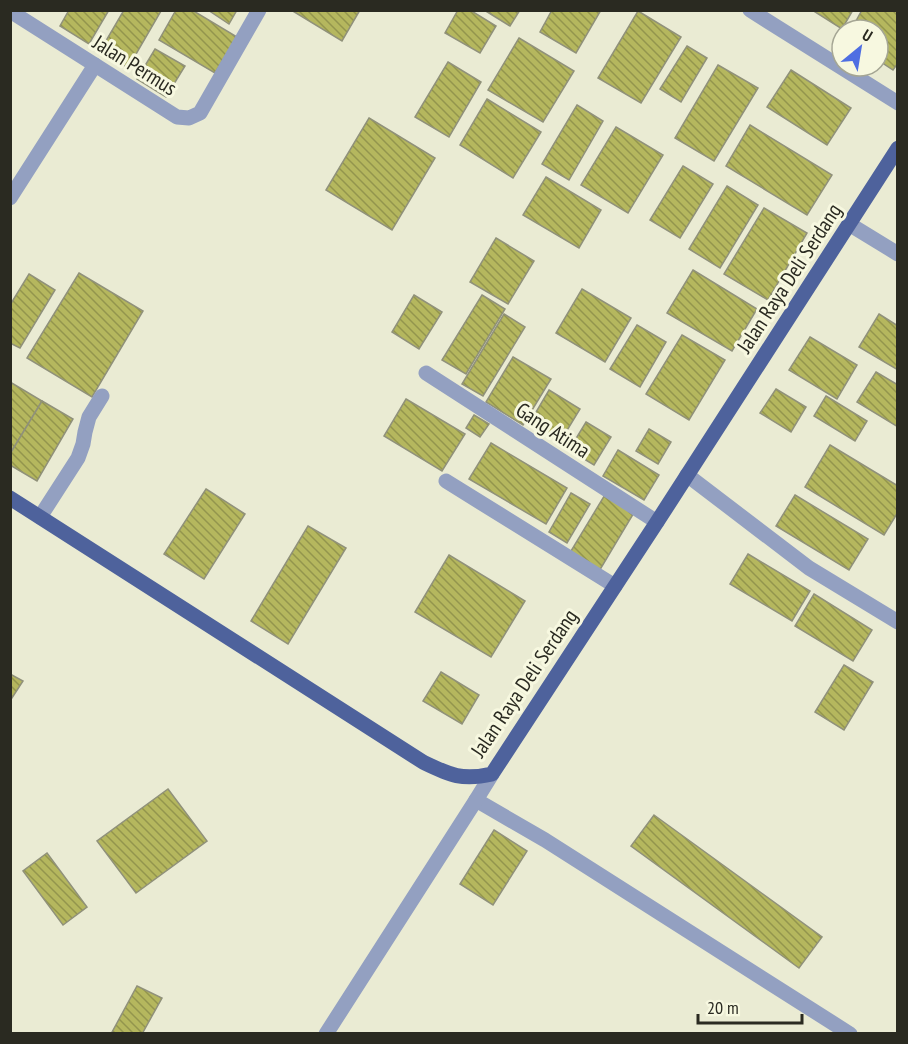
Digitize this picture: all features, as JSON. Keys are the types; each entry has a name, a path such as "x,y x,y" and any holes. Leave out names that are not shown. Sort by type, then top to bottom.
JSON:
{"main road":[{"name":"Jalan Raya Deli Serdang","path":"10,498 423,762 462,777 492,774 897,148"}],"street":[{"name":"Jalan Permus","path":"10,11 177,117 189,118 200,113 259,10"},
{"path":"750,10 897,103"},
{"path":"10,198 95,65"},
{"path":"849,224 897,254"},
{"name":"Gang Atima","path":"426,373 657,522"},
{"path":"40,517 78,458 89,417 102,396"},
{"path":"687,475 810,568 897,622"},
{"path":"446,481 615,586"},
{"path":"326,1034 492,774"},
{"path":"476,800 545,840 850,1034"}],"building":[{"path":"69,10 109,10 89,44 60,26"},
{"path":"124,10 161,11 128,68 100,51"},
{"path":"176,10 192,10 237,37 215,73 159,40"},
{"path":"208,10 237,10 229,24"},
{"path":"291,10 360,10 342,41"},
{"path":"458,10 470,10 496,26 480,53 445,33"},
{"path":"484,10 520,10 510,26"},
{"path":"552,10 601,10 576,53 540,32"},
{"path":"812,10 853,10 848,18 830,18 830,21"},
{"path":"862,10 895,10 898,12 898,63 893,70 890,68 890,18 858,18"},
{"path":"638,11 681,37 641,103 598,78"},
{"path":"519,38 574,71 543,122 488,90"},
{"path":"687,46 707,58 681,102 660,89"},
{"path":"155,49 185,66 166,97 137,79"},
{"path":"448,62 481,82 449,137 415,117"},
{"path":"718,65 758,88 714,161 675,138"},
{"path":"791,70 851,108 827,145 767,107"},
{"path":"487,99 541,132 513,178 460,145"},
{"path":"577,105 603,121 569,180 542,164"},
{"path":"369,118 435,158 392,230 326,190"},
{"path":"750,125 832,175 807,215 726,166"},
{"path":"616,127 663,155 628,213 581,185"},
{"path":"683,166 713,184 680,238 650,220"},
{"path":"546,177 601,210 579,248 523,215"},
{"path":"727,186 758,205 720,268 689,249"},
{"path":"764,208 807,233 768,300 724,274"},
{"path":"496,238 534,261 508,304 470,282"},
{"path":"693,270 757,309 732,351 667,313"},
{"path":"79,273 143,311 92,397 27,358"},
{"path":"29,274 55,290 20,348 10,343 10,305"},
{"path":"582,289 631,318 605,362 556,333"},
{"path":"414,295 442,312 419,349 392,332"},
{"path":"482,295 505,309 466,374 442,360"},
{"path":"504,314 525,327 483,396 462,384"},
{"path":"879,314 898,326 898,370 859,347"},
{"path":"637,325 666,342 640,387 610,369"},
{"path":"682,335 725,360 689,420 646,394"},
{"path":"810,337 857,365 837,399 789,370"},
{"path":"513,357 551,379 523,425 486,402"},
{"path":"876,372 898,385 898,427 857,402"},
{"path":"10,382 42,401 10,454"},
{"path":"776,389 806,407 791,432 760,413"},
{"path":"549,390 580,409 560,442 529,424"},
{"path":"826,396 867,421 855,441 814,416"},
{"path":"406,399 465,434 442,471 384,436"},
{"path":"42,401 73,419 37,481 10,465 10,454"},
{"path":"474,415 489,424 480,437 466,428"},
{"path":"586,422 611,437 594,465 569,450"},
{"path":"649,429 671,442 658,464 636,451"},
{"path":"491,443 567,488 546,524 469,479"},
{"path":"830,445 898,486 898,512 884,535 805,487"},
{"path":"618,450 659,475 644,500 603,476"},
{"path":"206,489 245,514 204,579 164,554"},
{"path":"571,493 590,504 567,543 549,532"},
{"path":"606,493 635,511 598,573 568,556"},
{"path":"795,495 868,539 849,570 776,526"},
{"path":"308,526 346,548 288,644 251,621"},
{"path":"748,554 810,591 792,621 730,584"},
{"path":"449,555 525,601 491,657 415,612"},
{"path":"814,594 872,630 853,661 795,626"},
{"path":"844,665 873,682 844,730 815,712"},
{"path":"441,672 479,695 462,724 423,701"},
{"path":"10,674 23,681 10,701"},
{"path":"168,789 207,841 136,893 97,841"},
{"path":"654,815 822,937 799,968 631,846"},
{"path":"494,830 527,851 493,905 460,884"},
{"path":"47,853 87,907 63,925 23,871"},
{"path":"137,986 162,998 142,1034 111,1034"}]}
